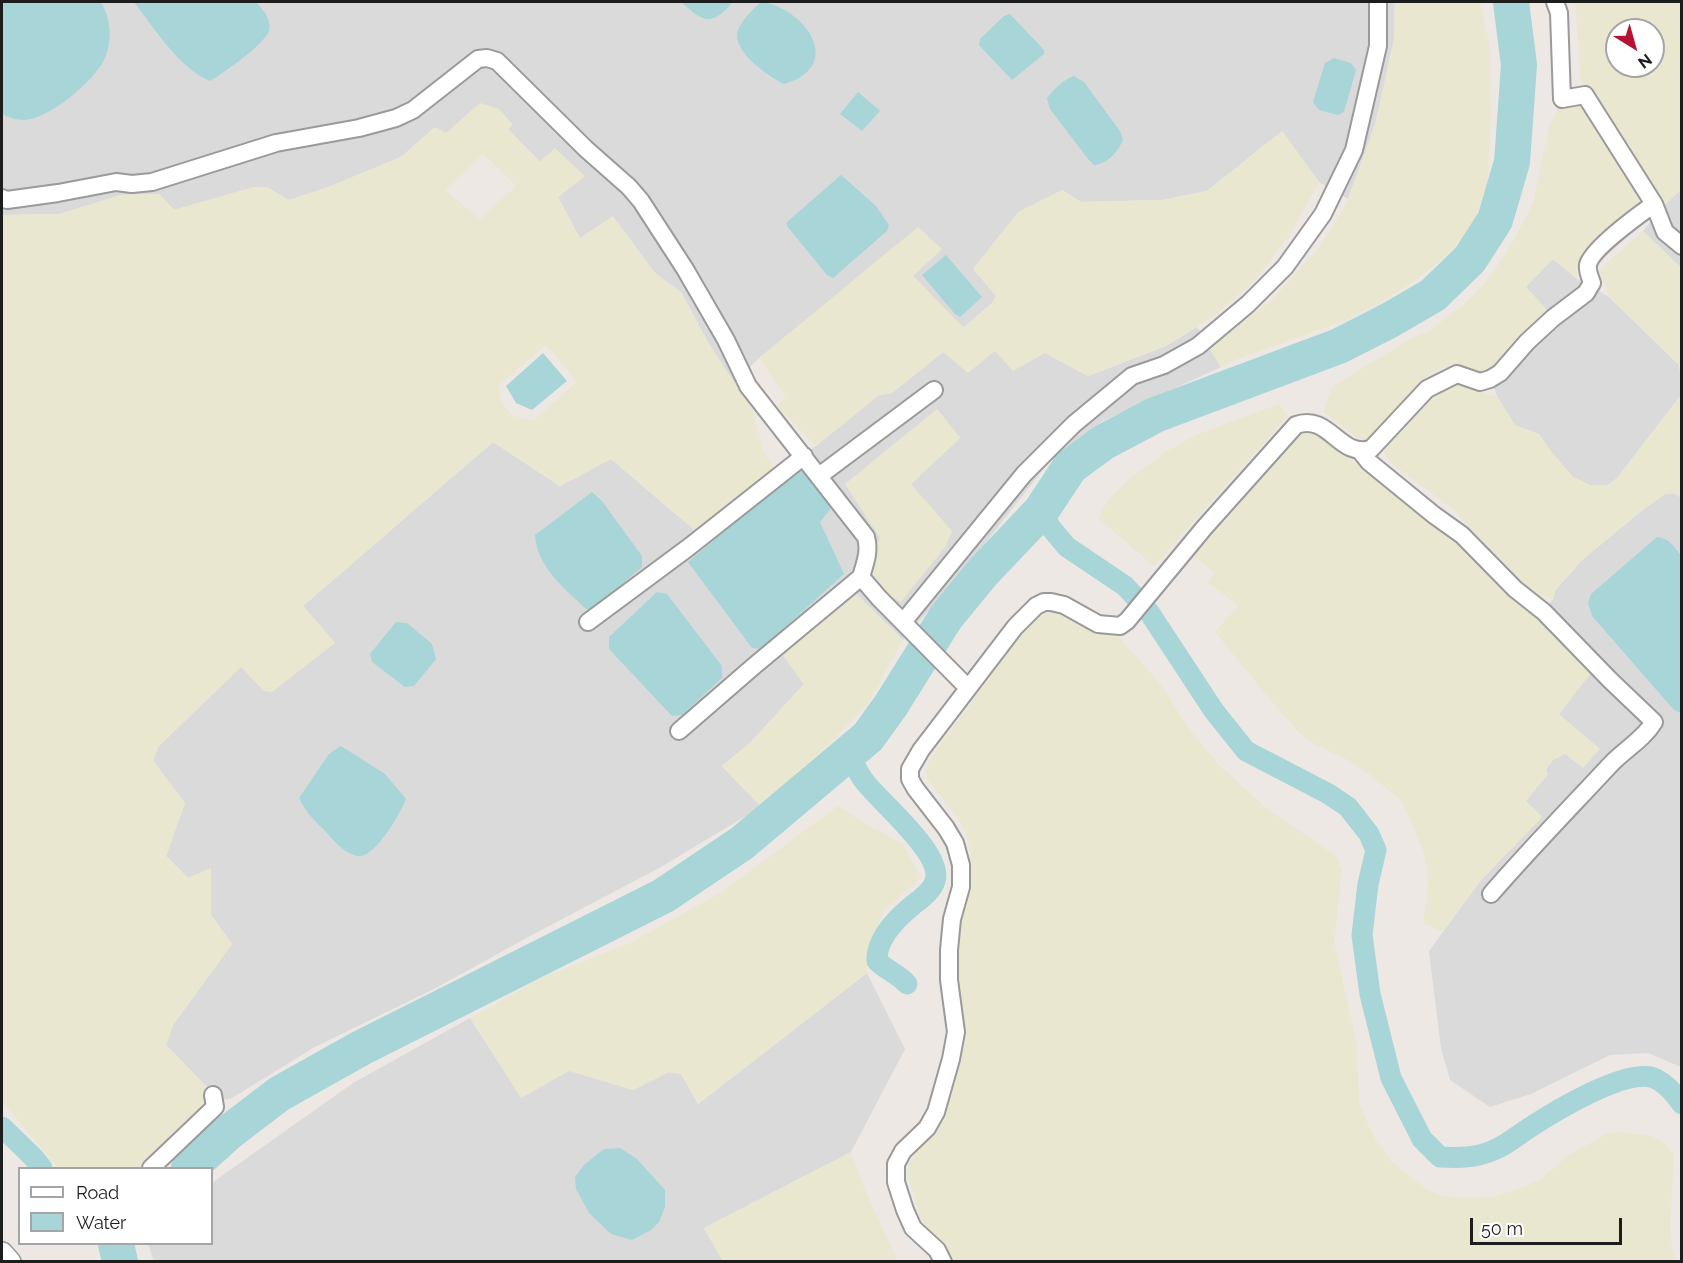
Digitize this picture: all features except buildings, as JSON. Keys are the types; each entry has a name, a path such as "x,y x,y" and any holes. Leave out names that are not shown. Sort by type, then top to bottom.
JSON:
{"street":[{"path":"903,622 1024,474 1074,424 1132,376 1164,364 1198,346 1248,304 1286,267 1323,214 1354,150 1378,46 1378,2"},
{"path":"1555,2 1558,13 1562,99 1585,95 1654,204 1665,232 1682,246"},
{"path":"2,198 7,200 58,193 116,182 132,184 152,182 276,143 380,123 413,110 478,59 487,58 497,61 641,201 685,269 726,340 748,386 866,537 867,558 861,578 679,731"},
{"path":"1361,452 1371,449 1427,389 1457,374 1480,382 1500,373 1527,342 1553,318 1586,293 1592,283 1587,268 1590,258 1629,221 1654,204"},
{"path":"819,476 934,390"},
{"path":"943,1262 937,1250 913,1228 896,1182 896,1164 903,1151 927,1128 936,1112 951,1059 956,1032 949,980 949,951 952,920 961,887 961,865 955,843 915,788 910,779 910,769 921,750 968,688 1015,627 1030,612 1044,602 1051,602 1064,605 1098,624 1120,626 1127,621 1219,511 1296,425 1306,422 1314,423 1352,449 1361,452 1369,462 1434,515 1462,534 1515,589 1544,612 1654,722 1647,733 1615,760 1538,840 1491,894"},
{"path":"588,622 690,547 804,456"},
{"path":"861,578 968,688"},
{"path":"152,1167 214,1107 213,1095"},
{"path":"2,1253 9,1262"}],"shaded area":[{"path":"2,2 1395,2 1394,40 1375,125 1348,199 1319,182 1282,131 1207,191 1162,200 1081,202 1062,190 974,269 996,296 993,302 963,328 912,275 836,296 759,358 733,384 681,292 655,273 613,217 580,239 558,197 584,176 540,162 508,129 512,125 445,133 434,128 401,157 326,188 289,200 268,188 254,187 174,210 159,194 121,195 60,214 2,215"},
{"path":"1395,2 1480,2 1490,49 1491,116 1488,181 1474,221 1461,241 1443,259 1409,285 1381,302 1347,320 1221,367 1208,347 1270,302 1321,245 1348,200 1375,125 1394,40"},
{"path":"1575,2 1681,2 1681,190 1664,205 1590,86 1581,83"},
{"path":"480,103 499,109 513,125 508,129 539,162 555,148 585,176 558,197 580,238 613,216 655,273 680,292 709,344 752,409 763,450 776,471 698,533 611,459 560,486 493,442 303,606 335,643 272,692 264,691 241,667 158,747 153,761 185,803 166,856 188,878 211,868 211,915 232,944 173,1025 166,1045 207,1087 209,1103 143,1167 57,1167 2,1101 2,215 60,214 121,195 159,194 174,210 254,187 268,188 289,200 326,188 401,157 435,127 446,133","holes":["483,154 516,186 480,219 445,190","546,345 577,382 533,421 513,416 502,404 498,386"]},
{"path":"1581,104 1641,201 1586,251 1579,264 1576,278 1553,259 1526,287 1547,310 1499,364 1489,372 1480,372 1462,366 1442,368 1429,375 1370,439 1364,442 1357,438 1324,412 1332,387 1403,343 1430,330 1463,305 1490,277 1511,245 1533,203 1549,127 1559,106"},
{"path":"1282,131 1319,182 1289,236 1257,278 1217,314 1166,346 1088,376 1045,353 1013,371 995,351 968,373 943,352 892,393 879,395 816,446 777,406 786,397 759,358 918,227 942,249 913,276 964,328 993,302 996,296 973,269 1018,212 1062,190 1081,202 1162,200 1207,191"},
{"path":"1681,190 1681,268 1643,231 1664,205"},
{"path":"1643,231 1681,268 1681,377 1679,365 1609,297 1599,270"},
{"path":"1553,259 1576,278 1609,297 1679,365 1681,395 1617,478 1608,485 1590,485 1573,477 1539,434 1515,426 1497,396 1489,372 1499,364 1547,310 1525,287"},
{"path":"1197,327 1221,367 1103,421 1049,462 976,555 903,640 854,592 782,654 804,684 750,743 722,766 761,807 661,867 434,989 315,1047 232,1098 210,1103 207,1087 166,1045 173,1025 232,944 211,915 211,869 188,878 166,856 185,803 153,761 158,747 241,666 264,691 335,643 303,606 493,442 560,486 611,459 698,533 776,471 816,446 879,395 892,393 943,352 1045,353 1088,376 1166,346","holes":["937,409 960,438 911,484 880,538"]},
{"path":"1461,382 1489,395 1497,396 1515,425 1539,434 1573,477 1590,485 1608,485 1617,478 1681,395 1681,498 1674,493 1665,494 1639,512 1581,561 1555,590 1553,599 1535,593 1504,566 1454,510 1391,463 1385,455 1386,447 1436,395 1451,384"},
{"path":"1279,404 1288,416 1155,565 1152,565 1099,519 1111,497 1128,480 1167,451 1196,435"},
{"path":"937,409 960,438 911,484 952,531 945,547 901,602 890,596 869,572 880,538 845,484"},
{"path":"1304,430 1312,432 1349,458 1457,541 1532,609 1592,672 1559,714 1600,749 1583,768 1565,754 1553,760 1546,769 1548,774 1526,801 1542,817 1481,880 1443,931 1423,924 1428,884 1424,853 1401,801 1369,774 1299,733 1263,691 1215,632 1238,606 1208,582 1214,573 1193,555"},
{"path":"1674,493 1682,498 1681,1067 1648,1053 1610,1055 1531,1094 1490,1107 1450,1080 1441,1048 1429,951 1481,880 1542,817 1525,801 1548,774 1546,769 1553,760 1564,754 1559,714 1539,617 1553,599 1555,591 1581,561 1640,512 1665,494"},
{"path":"854,592 903,640 867,705 761,807 722,766 750,743 804,684 782,654"},
{"path":"1053,611 1068,614 1094,628 1119,637 1161,685 1190,730 1220,766 1270,811 1336,856 1342,870 1334,943 1357,1044 1359,1102 1377,1142 1392,1162 1425,1188 1441,1196 1492,1197 1527,1186 1542,1178 1570,1154 1608,1133 1620,1132 1652,1136 1669,1147 1674,1156 1670,1228 1676,1261 953,1261 941,1240 927,1228 921,1217 908,1177 908,1166 914,1154 941,1125 947,1112 965,1036 958,981 958,943 961,916 969,893 970,851 967,835 957,817 927,779 926,771 928,762 1023,632 1035,618"},
{"path":"838,806 903,844 921,878 884,910 870,945 867,973 698,1104 681,1074 669,1072 633,1090 569,1071 521,1098 470,1018 543,977 630,943 720,893"},
{"path":"867,973 905,1049 851,1152 704,1228 723,1261 154,1262 148,1245 213,1245 213,1183 216,1180 353,1083 470,1018 521,1097 569,1070 633,1090 669,1072 681,1074 698,1104"},
{"path":"851,1152 867,1195 898,1261 723,1261 704,1228"}],"water":[{"path":"2,2 101,2 107,15 110,30 109,45 99,69 69,98 45,114 34,118 21,120 2,114"},
{"path":"134,2 256,2 268,19 270,27 266,37 252,51 210,81 188,67 178,57"},
{"path":"681,2 733,2 719,15 707,19 695,14"},
{"path":"761,2 777,6 792,14 804,25 812,38 816,51 813,64 803,76 784,84 751,61 739,44 737,36 739,28"},
{"path":"1010,14 1044,50 1044,54 1012,80 979,45 980,39 1004,16"},
{"path":"1334,58 1351,63 1356,70 1344,112 1338,115 1319,110 1313,102 1325,63"},
{"path":"1074,76 1084,82 1120,131 1123,140 1112,156 1099,164 1094,165 1088,159 1050,109 1047,98 1059,85"},
{"path":"858,92 880,111 862,131 840,114"},
{"path":"841,175 876,206 889,225 887,231 833,278 827,275 787,226 787,222"},
{"path":"946,255 982,297 960,317 922,275"},
{"path":"543,353 567,381 532,410 516,403 506,386"},
{"path":"797,470 806,472 832,507 820,522 844,574 761,649 752,648 688,562"},
{"path":"592,492 602,501 642,556 642,567 593,609 586,609 546,567 537,547 535,535"},
{"path":"1657,537 1668,541 1681,556 1681,713 1674,710 1592,616 1588,603 1591,594"},
{"path":"657,592 667,594 722,666 722,678 682,715 672,716 609,649 609,637"},
{"path":"396,622 407,623 432,644 436,659 414,686 405,687 372,662 370,654"},
{"path":"341,746 385,774 406,799 386,835 364,855 352,855 341,847 312,817 299,798 329,754"},
{"path":"620,1148 637,1159 665,1190 665,1207 659,1222 651,1230 632,1240 611,1234 589,1213 576,1189 575,1177 584,1165 604,1149"}],"waterway":[{"path":"190,1167 228,1133 279,1094 361,1048 663,896 742,843 868,737 891,705 946,617 983,572 1041,511 1070,467 1104,442 1155,415 1339,346 1433,295 1470,259 1495,220 1512,162 1519,65 1511,2"},
{"path":"1041,511 1051,528 1067,547 1125,586 1149,612 1214,711 1246,751 1327,793 1348,807 1369,834 1376,850 1368,884 1362,935 1370,994 1391,1078 1422,1139 1440,1157 1467,1157 1494,1150 1571,1103 1623,1080 1638,1077 1656,1079 1669,1088 1682,1104"},
{"path":"849,754 865,782 921,843 935,870 935,881 931,888 894,923 884,937 878,953 877,961 907,984"},
{"path":"2,1127 41,1167"},
{"path":"116,1245 120,1262"}]}
